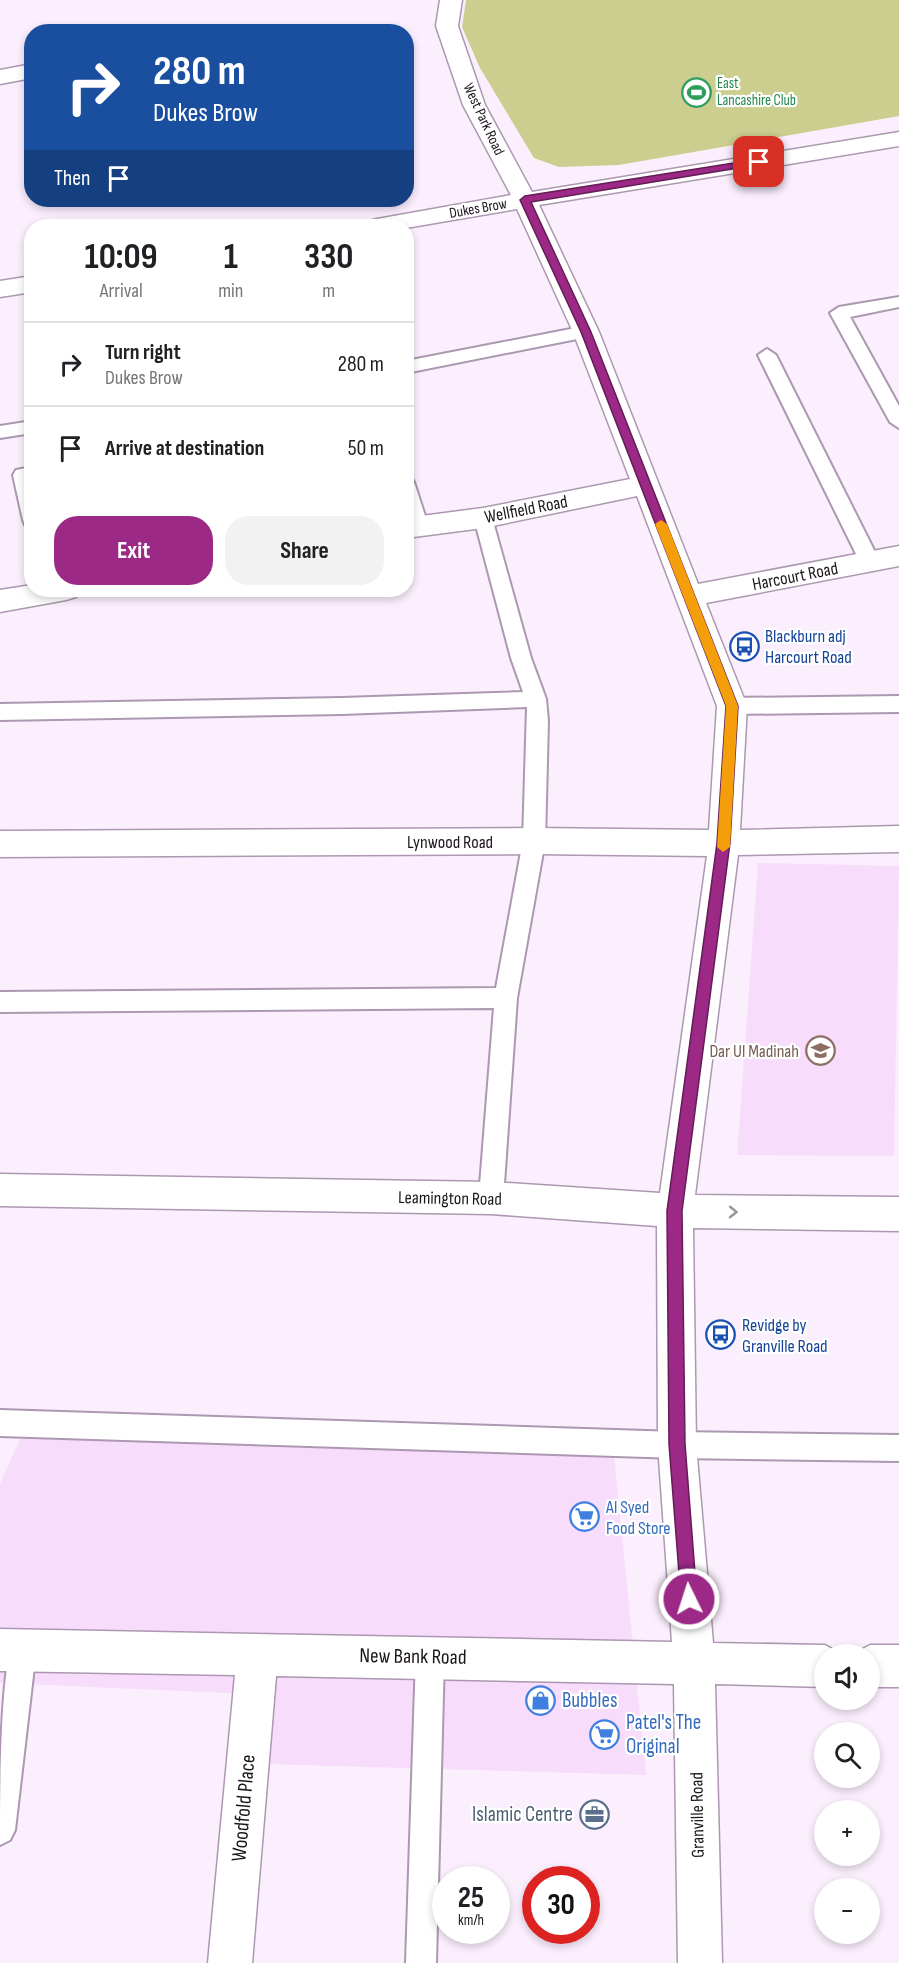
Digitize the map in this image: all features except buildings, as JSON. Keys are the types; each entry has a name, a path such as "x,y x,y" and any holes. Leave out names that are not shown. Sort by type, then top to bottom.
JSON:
{"street":[{"name":"West Park Road","path":"451,0 447,26 474,105 525,200"},
{"path":"0,77 24,72"},
{"name":"Dukes Brow","path":"414,220 899,139"},
{"name":"Granville Road","path":"525,200 586,332 732,706 724,843 675,1211 677,1444 694,1665 700,1963"},
{"path":"0,289 24,285"},
{"name":"Wellfield Road","path":"414,526 483,518 645,485"},
{"name":"Harcourt Road","path":"690,596 899,556"},
{"path":"0,601 24,596"},
{"name":"Lynwood Road","path":"0,844 534,841 724,843 899,839"},
{"name":"Leamington Road","path":"0,1190 490,1198 675,1211 899,1214"},
{"name":"New Bank Road","path":"11,1650 430,1656 694,1665 814,1666"},
{"name":"Woodfold Place","path":"230,1963 256,1654"},
{"path":"880,1666 899,1666"}],"lane":[{"path":"899,302 838,313 899,422"},
{"path":"414,365 586,332"},
{"path":"767,355 870,562"},
{"path":"0,432 24,428"},
{"path":"483,518 521,658 536,699 534,841 506,998 490,1198"},
{"path":"0,712 330,706 536,699"},
{"path":"732,706 899,704"},
{"path":"0,1002 506,998"},
{"path":"0,1423 677,1444 899,1448"},
{"path":"0,1830 11,1650"},
{"path":"421,1963 430,1656"}],"shaded area":[{"name":"Dar Ul Madinah","path":"758,863 899,866 894,1156 737,1155"},
{"path":"22,1434 613,1446 646,1775 264,1764 272,1695 0,1683 0,1484"}],"green space":[{"name":"East Lancashire Club","path":"466,0 899,0 899,116 619,165 559,167 534,158 480,68 462,27"}],"slow traffic":[{"path":"661,524 732,706 723,847"}],"place":[{"name":"East Lancashire Club","path":"696,92"},
{"name":"Blackburn adj Harcourt Road","path":"744,646"},
{"name":"Dar Ul Madinah","path":"820,1051"},
{"name":"Revidge by Granville Road","path":"721,1335"},
{"name":"Al Syed Food Store","path":"585,1517"},
{"name":"Bubbles","path":"541,1700"},
{"name":"Patel's The Original","path":"605,1734"},
{"name":"Islamic Centre","path":"594,1814"}],"route":[{"path":"689,1599 677,1444 675,1211 724,843 732,706 586,332 525,200 759,162"}]}
